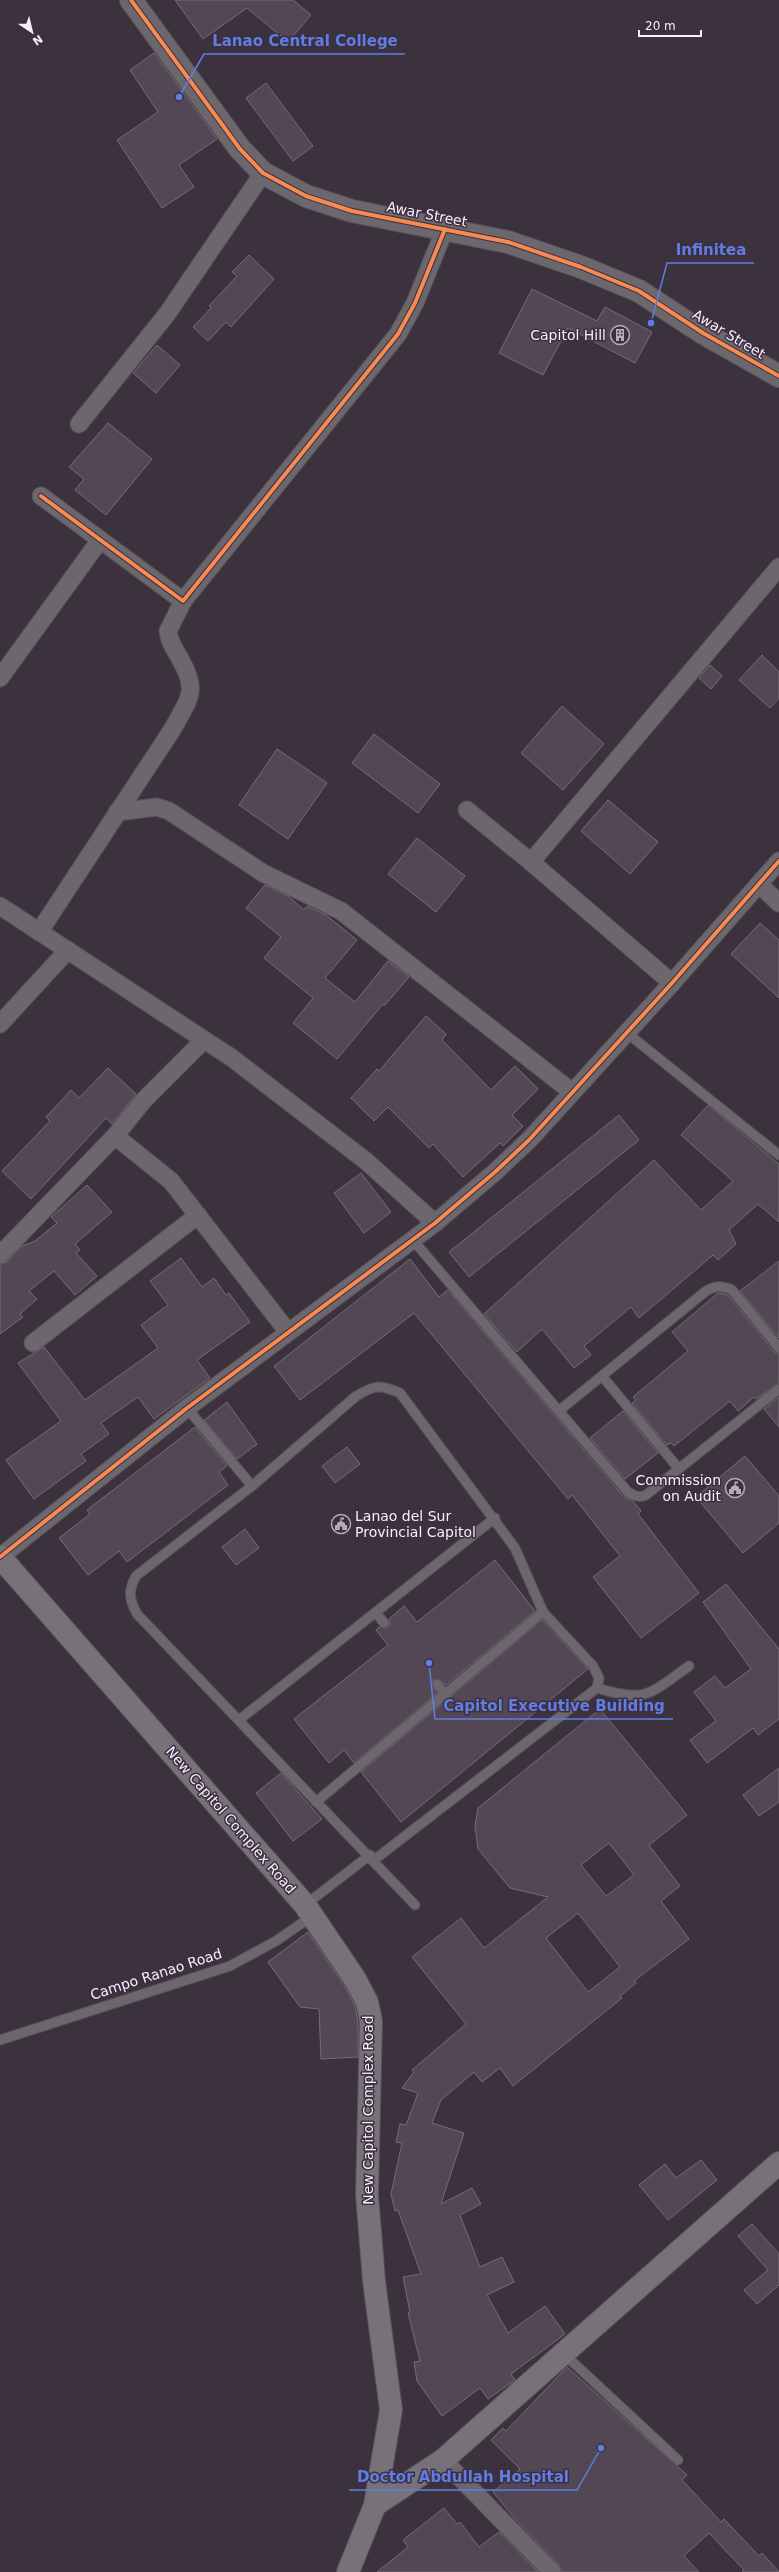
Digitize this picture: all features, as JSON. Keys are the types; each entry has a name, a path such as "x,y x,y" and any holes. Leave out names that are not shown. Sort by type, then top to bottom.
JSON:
{"main road":[{"name":"New Capitol Complex Road","path":"0,1557 309,1911 355,1979 367,2002 371,2021 367,2196 374,2281 390,2410 375,2505 348,2572"},
{"path":"375,2505 443,2460 779,2163"}],"street":[{"name":"Awar Street","path":"131,0 236,144 263,173 306,196 352,210 508,242 581,267 639,291 703,333 779,376"},
{"path":"79,424 167,314 263,173"},
{"path":"39,932 172,730 188,702 191,688 190,676 172,645 168,631 183,601 264,504 398,334 415,303 445,229"},
{"path":"41,496 183,601"},
{"path":"0,678 100,540"},
{"path":"531,862 779,567"},
{"path":"117,812 157,807 168,811 263,872 341,911 572,1092"},
{"path":"467,810 531,862 672,983"},
{"path":"0,1557 187,1408 435,1222 495,1172 627,1033 779,861"},
{"path":"759,884 779,903"},
{"path":"0,906 232,1058 360,1157 435,1222"},
{"path":"0,1024 68,950"},
{"path":"0,1256 115,1136 144,1101 204,1040"},
{"path":"115,1136 171,1181 288,1332"},
{"path":"33,1343 198,1215"},
{"path":"443,2460 552,2572"}],"lane":[{"path":"627,1033 779,1155"},
{"path":"412,1239 560,1410 628,1492 634,1496 640,1498 646,1495 779,1389"},
{"path":"560,1410 706,1291 716,1286 725,1286 732,1290 779,1348"},
{"path":"602,1376 679,1469"},
{"path":"415,1905 372,1858 316,1802 137,1614 130,1601 130,1587 136,1576 252,1486 355,1397 372,1386 386,1387 400,1393 515,1548 543,1612 593,1666 599,1678 596,1688 624,1696 640,1696 653,1691 688,1666"},
{"path":"187,1408 252,1486"},
{"path":"239,1720 494,1518"},
{"path":"316,1802 446,1695 543,1612"},
{"path":"376,1613 384,1623"},
{"path":"436,1684 446,1695"},
{"name":"Campo Ranao Road","path":"0,2040 230,1966 276,1940 372,1858 596,1688"},
{"path":"564,2354 678,2460"}],"building":[{"path":"175,0 293,0 311,15 288,42 247,8 203,39"},
{"path":"154,53 217,139 179,165 194,187 162,208 117,140 158,112 130,70"},
{"path":"266,83 313,146 293,161 246,98"},
{"path":"249,255 274,279 231,327 226,322 208,341 193,327 211,308 209,306 237,276 232,272"},
{"path":"532,289 597,321 605,307 652,332 635,363 568,328 543,375 499,353"},
{"path":"157,345 180,365 156,393 133,373"},
{"path":"108,423 152,459 106,515 75,490 84,479 69,467"},
{"path":"762,655 779,672 779,698 770,708 739,680"},
{"path":"710,665 722,676 711,689 699,678"},
{"path":"562,706 604,744 563,790 521,753"},
{"path":"374,734 440,784 418,813 352,763"},
{"path":"277,749 327,783 288,839 239,805"},
{"path":"608,800 658,842 630,874 581,831"},
{"path":"417,838 465,876 436,912 388,874"},
{"path":"265,885 288,896 304,910 307,906 326,915 357,940 325,978 355,1002 388,961 409,977 385,1005 383,1004 337,1059 293,1023 313,998 264,958 281,937 246,908"},
{"path":"760,923 779,940 779,998 731,954"},
{"path":"426,1016 446,1034 442,1040 491,1090 515,1066 538,1089 512,1115 523,1126 503,1146 500,1143 463,1177 433,1144 429,1148 388,1107 374,1121 351,1098 377,1069 379,1071"},
{"path":"108,1068 136,1094 112,1124 106,1118 31,1199 2,1171 50,1121 46,1117 71,1090 79,1098"},
{"path":"708,1105 779,1164 779,1222 758,1204 729,1230 736,1244 718,1260 713,1255 639,1318 631,1307 584,1346 591,1355 574,1368 542,1329 517,1352 484,1314 654,1160 701,1210 733,1181 681,1135"},
{"path":"619,1115 639,1140 469,1277 449,1252"},
{"path":"361,1173 391,1212 364,1233 334,1193"},
{"path":"87,1185 112,1212 75,1244 80,1250 76,1253 97,1276 75,1295 54,1271 29,1291 37,1299 20,1314 23,1317 0,1334 0,1265 7,1262 22,1246 35,1241 57,1223 51,1217"},
{"path":"181,1258 202,1287 214,1278 226,1295 229,1293 250,1322 197,1360 210,1378 154,1419 138,1397 101,1423 109,1434 81,1454 86,1461 34,1499 6,1460 61,1421 18,1363 44,1347 85,1400 158,1348 141,1325 168,1305 150,1281"},
{"path":"410,1259 439,1297 448,1290 623,1496 633,1501 641,1511 638,1514 699,1593 641,1638 593,1577 620,1556 572,1495 568,1499 414,1313 300,1400 274,1366"},
{"path":"779,1261 779,1338 740,1291"},
{"path":"718,1293 728,1295 774,1352 779,1354 779,1383 756,1399 754,1397 738,1411 730,1401 674,1446 671,1443 667,1445 632,1403 636,1400 633,1397 688,1351 672,1332"},
{"path":"779,1397 779,1427 764,1409"},
{"path":"227,1402 257,1444 237,1459 204,1420"},
{"path":"623,1411 658,1453 625,1479 590,1438"},
{"path":"195,1427 227,1466 219,1472 228,1485 127,1562 119,1551 88,1575 59,1538 90,1514 87,1510"},
{"path":"347,1447 360,1464 335,1483 322,1466"},
{"path":"745,1456 779,1496 779,1523 743,1553 696,1497"},
{"path":"245,1529 259,1548 236,1565 222,1547"},
{"path":"495,1560 535,1611 446,1685 439,1679 433,1680 431,1685 437,1693 354,1763 344,1750 329,1763 294,1719 388,1645 376,1630 379,1627 387,1628 390,1625 389,1619 404,1606 417,1622"},
{"path":"726,1584 779,1649 779,1719 758,1735 753,1728 707,1763 690,1740 716,1721 694,1692 715,1676 725,1688 751,1669 703,1602"},
{"path":"542,1620 588,1669 401,1822 361,1772"},
{"path":"600,1709 687,1815 649,1845 680,1886 661,1901 689,1939 634,1981 636,1983 620,1996 622,1998 513,2086 500,2068 482,2082 474,2072 441,2100 432,2123 464,2133 441,2204 472,2188 481,2204 460,2215 480,2267 502,2257 514,2282 487,2295 508,2333 545,2306 565,2334 511,2374 515,2380 488,2399 480,2388 442,2416 417,2381 414,2362 420,2361 408,2313 410,2312 403,2277 421,2274 398,2210 395,2211 391,2194 402,2143 396,2142 400,2124 406,2125 418,2093 402,2088 414,2072 412,2070 466,2024 412,1957 461,1918 484,1948 548,1897 510,1888 478,1849 475,1826 478,1808","holes":["609,1843 634,1875 606,1896 581,1865","578,1913 620,1967 588,1992 546,1938"]},
{"path":"779,1768 779,1802 759,1816 743,1795"},
{"path":"281,1773 322,1819 293,1841 256,1793"},
{"path":"308,1932 344,1985 355,2006 358,2022 358,2057 321,2059 319,2009 300,2007 268,1962"},
{"path":"701,2160 717,2180 668,2220 639,2185 665,2164 676,2178"},
{"path":"752,2224 779,2254 779,2285 757,2304 744,2290 768,2270 738,2236"},
{"path":"567,2367 687,2475 682,2480 721,2522 724,2519 759,2556 762,2553 779,2572 742,2572 744,2570 709,2533 684,2556 699,2572 562,2572 559,2565 516,2520 493,2492 520,2469 491,2440 503,2428 506,2431"},
{"path":"444,2508 457,2524 460,2522 479,2547 499,2532 538,2572 377,2572 408,2547 403,2540"}],"cycle path":[{"path":"131,0 240,149 263,173 306,196 352,211 508,242 581,267 639,291 703,333 779,376"},
{"path":"41,496 183,601 398,334 415,303 445,229"},
{"path":"0,1557 187,1408 435,1223 495,1172 529,1140 672,983 779,861"}],"place":[{"name":"Lanao Central College","path":"179,97"},
{"name":"Infinitea","path":"651,323"},
{"name":"Capitol Hill","path":"620,335"},
{"name":"Commission on Audit","path":"735,1488"},
{"name":"Lanao del Sur Provincial Capitol","path":"341,1524"},
{"name":"Capitol Executive Building","path":"429,1663"},
{"name":"Doctor Abdullah Hospital","path":"601,2448"}]}
